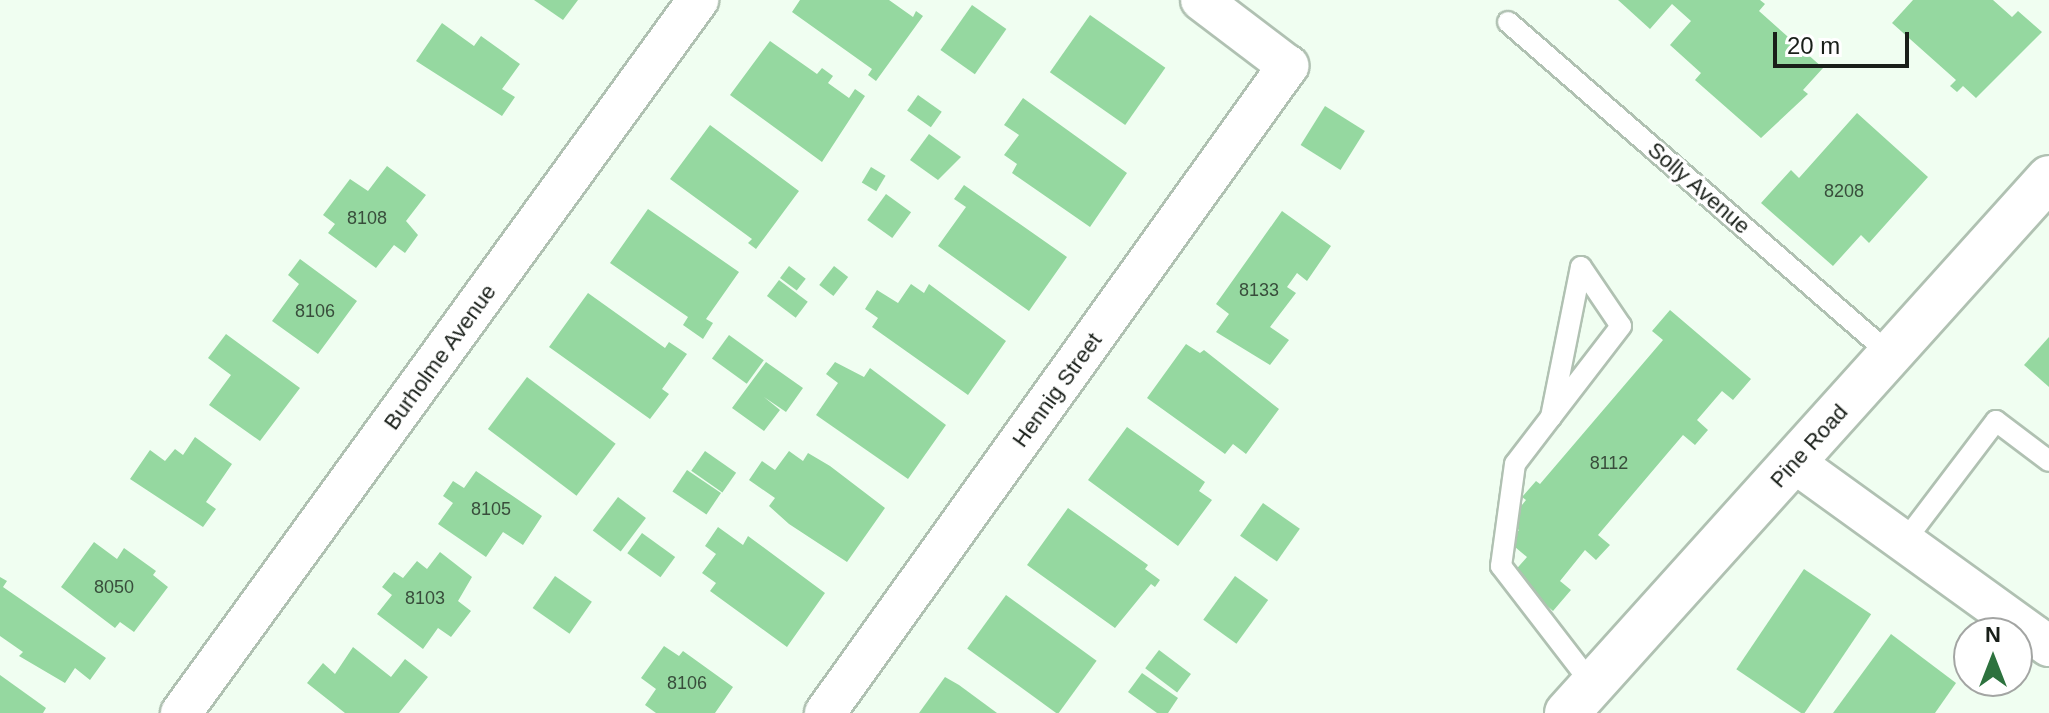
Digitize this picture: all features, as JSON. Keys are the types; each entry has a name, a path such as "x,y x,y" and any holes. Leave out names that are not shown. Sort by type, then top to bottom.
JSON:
{"street":[{"name":"Burholme Avenue","path":"187,711 698,0"},
{"name":"Hennig Street","path":"825,713 1288,66 1201,0"},
{"name":"Pine Road","path":"1579,698 1795,463 2049,178"},
{"path":"1795,463 1904,542 2045,635"}],"lane":[{"name":"Solly Avenue","path":"1508,22 1891,355"},
{"path":"1551,417 1581,267 1621,326 1515,464 1501,566 1579,698"},
{"path":"1904,542 1996,421 2049,461"}],"building":[{"path":"534,0 578,0 563,20"},
{"path":"800,0 889,0 913,17 916,11 923,16 876,81 868,75 872,69 792,12"},
{"path":"1618,0 1760,0 1765,4 1759,11 1823,68 1803,90 1808,94 1761,138 1695,80 1701,73 1670,45 1691,21 1672,4 1650,29"},
{"path":"1913,0 1993,0 2012,17 2018,11 2042,32 1976,98 1963,86 1957,92 1950,86 1956,80 1892,23"},
{"path":"972,5 1006,29 975,74 940,50"},
{"path":"1090,15 1165,68 1125,125 1050,72"},
{"path":"442,23 474,46 481,36 520,64 502,89 515,97 502,116 416,61"},
{"path":"770,41 817,74 822,68 833,76 828,83 849,98 855,89 865,96 822,162 730,95"},
{"path":"918,95 942,112 931,127 907,111"},
{"path":"1023,98 1127,173 1090,227 1012,173 1017,164 1004,155 1019,135 1004,125"},
{"path":"1325,106 1365,131 1340,170 1301,145"},
{"path":"1857,113 1928,177 1869,243 1861,235 1833,266 1761,203 1791,170 1799,178"},
{"path":"710,125 799,191 756,249 748,243 752,239 670,179"},
{"path":"929,134 961,157 938,180 910,160"},
{"path":"387,166 426,195 406,221 418,235 405,253 394,245 376,268 328,233 335,224 323,215 350,179 368,191"},
{"path":"871,167 886,176 876,191 862,182"},
{"path":"964,185 1067,257 1029,311 938,246 966,207 954,199"},
{"path":"886,194 911,212 892,238 867,220"},
{"path":"648,209 739,272 706,319 713,323 703,339 683,325 688,317 610,263"},
{"path":"1282,211 1331,246 1307,281 1297,273 1287,287 1296,293 1270,327 1289,340 1270,365 1216,332 1229,314 1216,304"},
{"path":"300,259 357,301 318,354 272,321 299,284 288,275"},
{"path":"789,266 806,279 797,291 780,278"},
{"path":"834,266 848,277 833,296 819,285"},
{"path":"779,280 808,302 796,318 767,296"},
{"path":"911,284 924,293 929,284 1006,341 968,395 872,327 878,318 865,309 877,290 898,303"},
{"path":"588,293 665,348 669,342 687,354 662,389 669,394 650,419 549,347"},
{"path":"1670,310 1751,379 1733,400 1722,391 1697,420 1708,430 1695,445 1683,435 1598,535 1610,545 1596,560 1585,550 1560,581 1571,590 1553,611 1511,575 1527,557 1509,542 1519,530 1509,521 1526,500 1522,497 1536,481 1540,484 1663,340 1652,331"},
{"path":"226,334 300,388 260,441 209,405 231,375 208,358"},
{"path":"729,335 764,360 747,384 712,358"},
{"path":"2049,337 2049,387 2024,365"},
{"path":"1186,344 1200,353 1204,350 1279,409 1246,454 1233,444 1225,454 1147,398"},
{"path":"766,362 803,388 786,412 764,397 780,410 764,431 732,408"},
{"path":"835,362 864,377 870,368 946,425 908,479 816,415 838,383 826,374"},
{"path":"527,377 616,444 577,496 488,429"},
{"path":"1127,427 1205,482 1199,491 1212,500 1178,546 1088,480"},
{"path":"195,437 232,464 206,502 216,509 203,527 130,479 150,450 165,461 175,449 183,455"},
{"path":"705,451 736,473 722,492 691,471"},
{"path":"789,451 803,461 808,453 830,466 885,508 847,562 789,524 769,506 775,498 749,480 762,461 775,470"},
{"path":"687,470 721,493 706,514 672,492"},
{"path":"476,471 542,516 523,545 503,532 486,557 438,524 453,503 443,496 453,481 464,488"},
{"path":"618,497 646,518 621,552 593,531"},
{"path":"1263,503 1300,529 1277,562 1240,536"},
{"path":"1068,508 1148,565 1145,569 1160,580 1155,587 1151,584 1115,628 1027,565"},
{"path":"718,527 743,545 748,536 825,593 787,647 710,591 716,583 702,573 716,554 705,546"},
{"path":"642,533 675,557 660,577 627,553"},
{"path":"94,542 117,559 124,548 156,571 153,575 168,587 134,632 120,622 115,628 61,587"},
{"path":"440,552 472,577 458,601 471,611 451,637 438,628 423,649 377,614 392,595 382,587 394,572 403,578 417,561 427,569"},
{"path":"1804,569 1871,614 1805,713 1736,669"},
{"path":"555,576 592,602 569,634 533,608"},
{"path":"1235,576 1268,600 1236,644 1203,620"},
{"path":"0,577 7,581 3,587 106,658 90,680 75,668 65,683 19,656 23,652 0,636"},
{"path":"1006,595 1097,661 1056,713 967,648"},
{"path":"1891,634 1953,681 1953,687 1935,713 1833,713"},
{"path":"664,646 679,656 683,651 733,687 715,713 656,713 645,705 656,689 641,678"},
{"path":"353,647 391,677 405,659 428,677 399,713 345,713 307,683 323,663 335,674"},
{"path":"1159,650 1191,674 1177,692 1145,668"},
{"path":"1142,673 1178,698 1168,713 1157,713 1128,692"},
{"path":"0,675 46,708 43,713 0,713"},
{"path":"945,677 959,685 997,713 919,713"}]}
